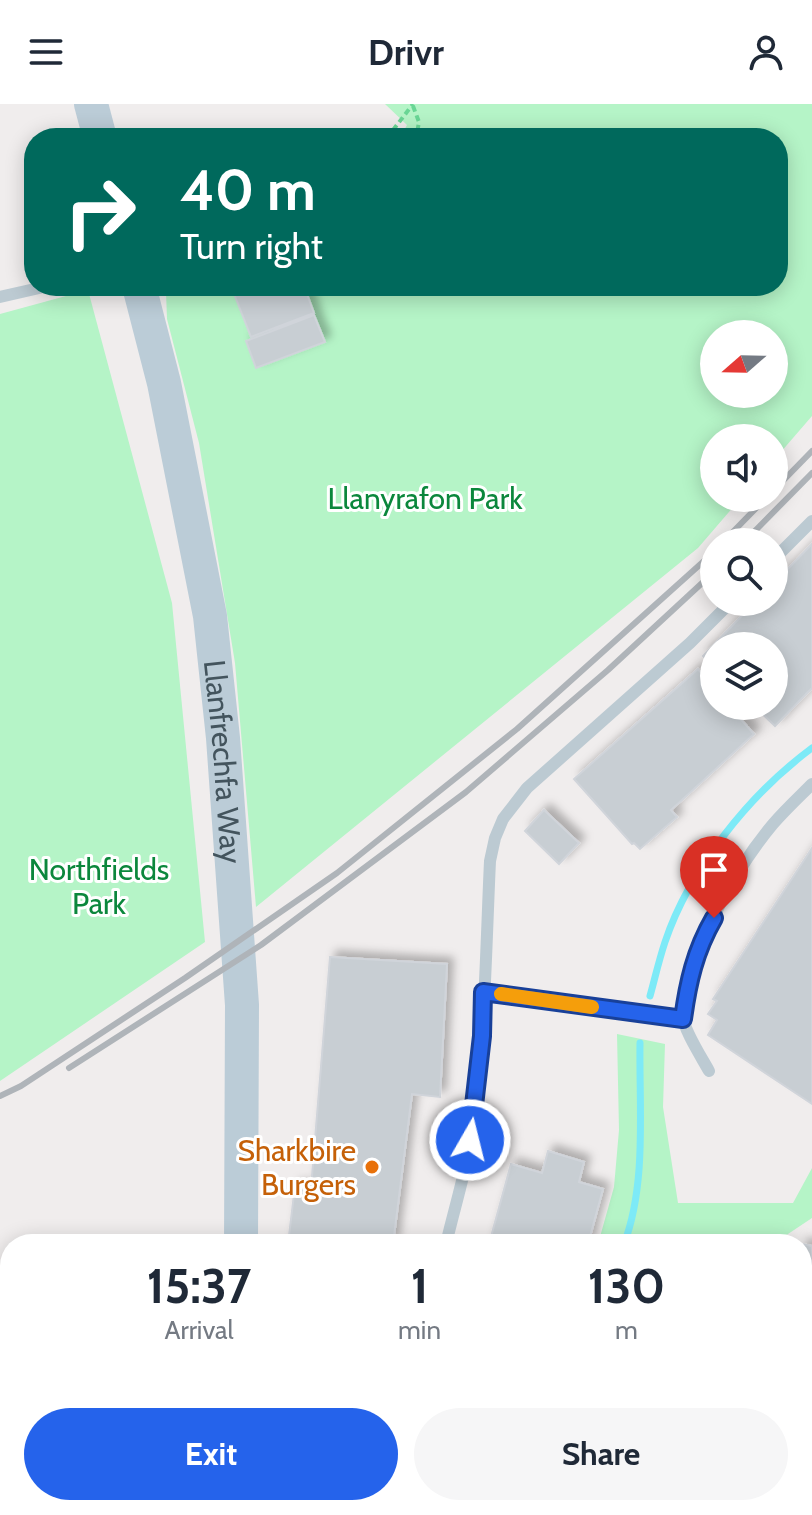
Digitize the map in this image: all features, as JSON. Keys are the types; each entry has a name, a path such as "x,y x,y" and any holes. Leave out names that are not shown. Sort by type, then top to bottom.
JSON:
{"street":[{"path":"91,104 97,128"},
{"name":"Llanfrechfa Way","path":"142,296 170,410 210,616 223,738 242,1005 241,1234"}],"lane":[{"path":"0,297 24,292"},
{"path":"788,545 812,521"},
{"path":"448,1234 474,1120 482,1036 490,861 503,819 527,788 717,616"},
{"path":"709,1071 683,1019 688,982 700,942 757,846 812,784"},
{"path":"483,992 683,1019"}],"path":[{"path":"395,128 413,104"},
{"path":"413,104 418,128"}],"green space":[{"name":"Llanyrafon Park","path":"385,104 812,104 812,416 788,444 788,424 700,424 700,512 729,512 715,528 700,528 698,548 256,907 235,663 199,443 167,319 166,296 788,296 788,128 405,128 407,125"},
{"name":"Northfields Park","path":"66,296 90,296 172,603 205,942 0,1081 0,314"},
{"path":"617,1034 665,1044 663,1107 678,1203 793,1203 812,1168 812,1218 788,1234 601,1234 614,1187 619,1130"}],"building":[{"path":"235,296 308,296 314,313 251,337"},
{"path":"314,315 325,342 256,368 246,341"},
{"path":"812,544 812,688 788,713 788,632 726,632 742,616 788,616 788,569"},
{"path":"698,669 700,720 742,720 754,734 671,810 677,817 640,849 574,779"},
{"path":"544,810 579,843 559,864 525,831"},
{"path":"812,848 812,1104 708,1035 717,1020 708,1014 717,1001 713,999"},
{"path":"330,957 447,964 440,1097 412,1094 394,1234 289,1234 295,1186 311,1188"},
{"path":"548,1151 584,1162 579,1182 603,1189 591,1234 492,1234 511,1164 542,1173"}],"waterway":[{"path":"650,996 676,914 706,860 766,787 812,748"},
{"path":"627,1234 639,1171 640,1043"}],"railway":[{"path":"788,476 812,451"},
{"path":"758,528 812,473"},
{"path":"737,528 752,512"},
{"path":"0,1096 21,1086 185,978 337,873 517,729 700,565"},
{"path":"69,1068 261,945 466,792 608,670 700,585"}],"slow traffic":[{"path":"501,994 592,1007"}],"place":[{"name":"Sharkbire Burgers","path":"372,1167"}],"route":[{"path":"470,1140 482,1036 483,992 683,1019 693,962 714,918"}]}
